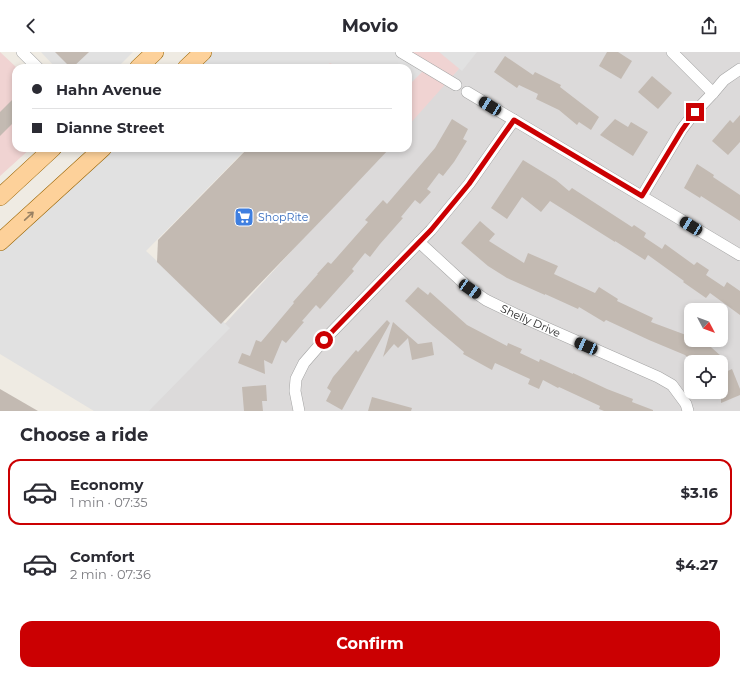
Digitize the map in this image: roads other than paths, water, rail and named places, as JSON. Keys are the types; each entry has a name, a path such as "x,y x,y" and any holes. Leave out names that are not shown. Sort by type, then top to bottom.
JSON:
{"main road":[{"path":"142,64 155,52"},
{"path":"190,64 203,52"},
{"path":"0,197 49,152"},
{"path":"0,242 99,152"}],"street":[{"path":"22,52 34,64"},
{"path":"401,52 456,85"},
{"path":"672,52 713,94"},
{"path":"642,196 682,130 695,112 713,94 724,80 740,69"},
{"path":"467,92 740,255"},
{"path":"299,411 295,391 296,379 304,363 324,340 431,230 469,184 514,120"},
{"name":"Shelly Drive","path":"419,242 470,289 486,300 658,377 672,385 686,404 688,411"}],"place":[{"name":"ShopRite","path":"244,217"}]}
